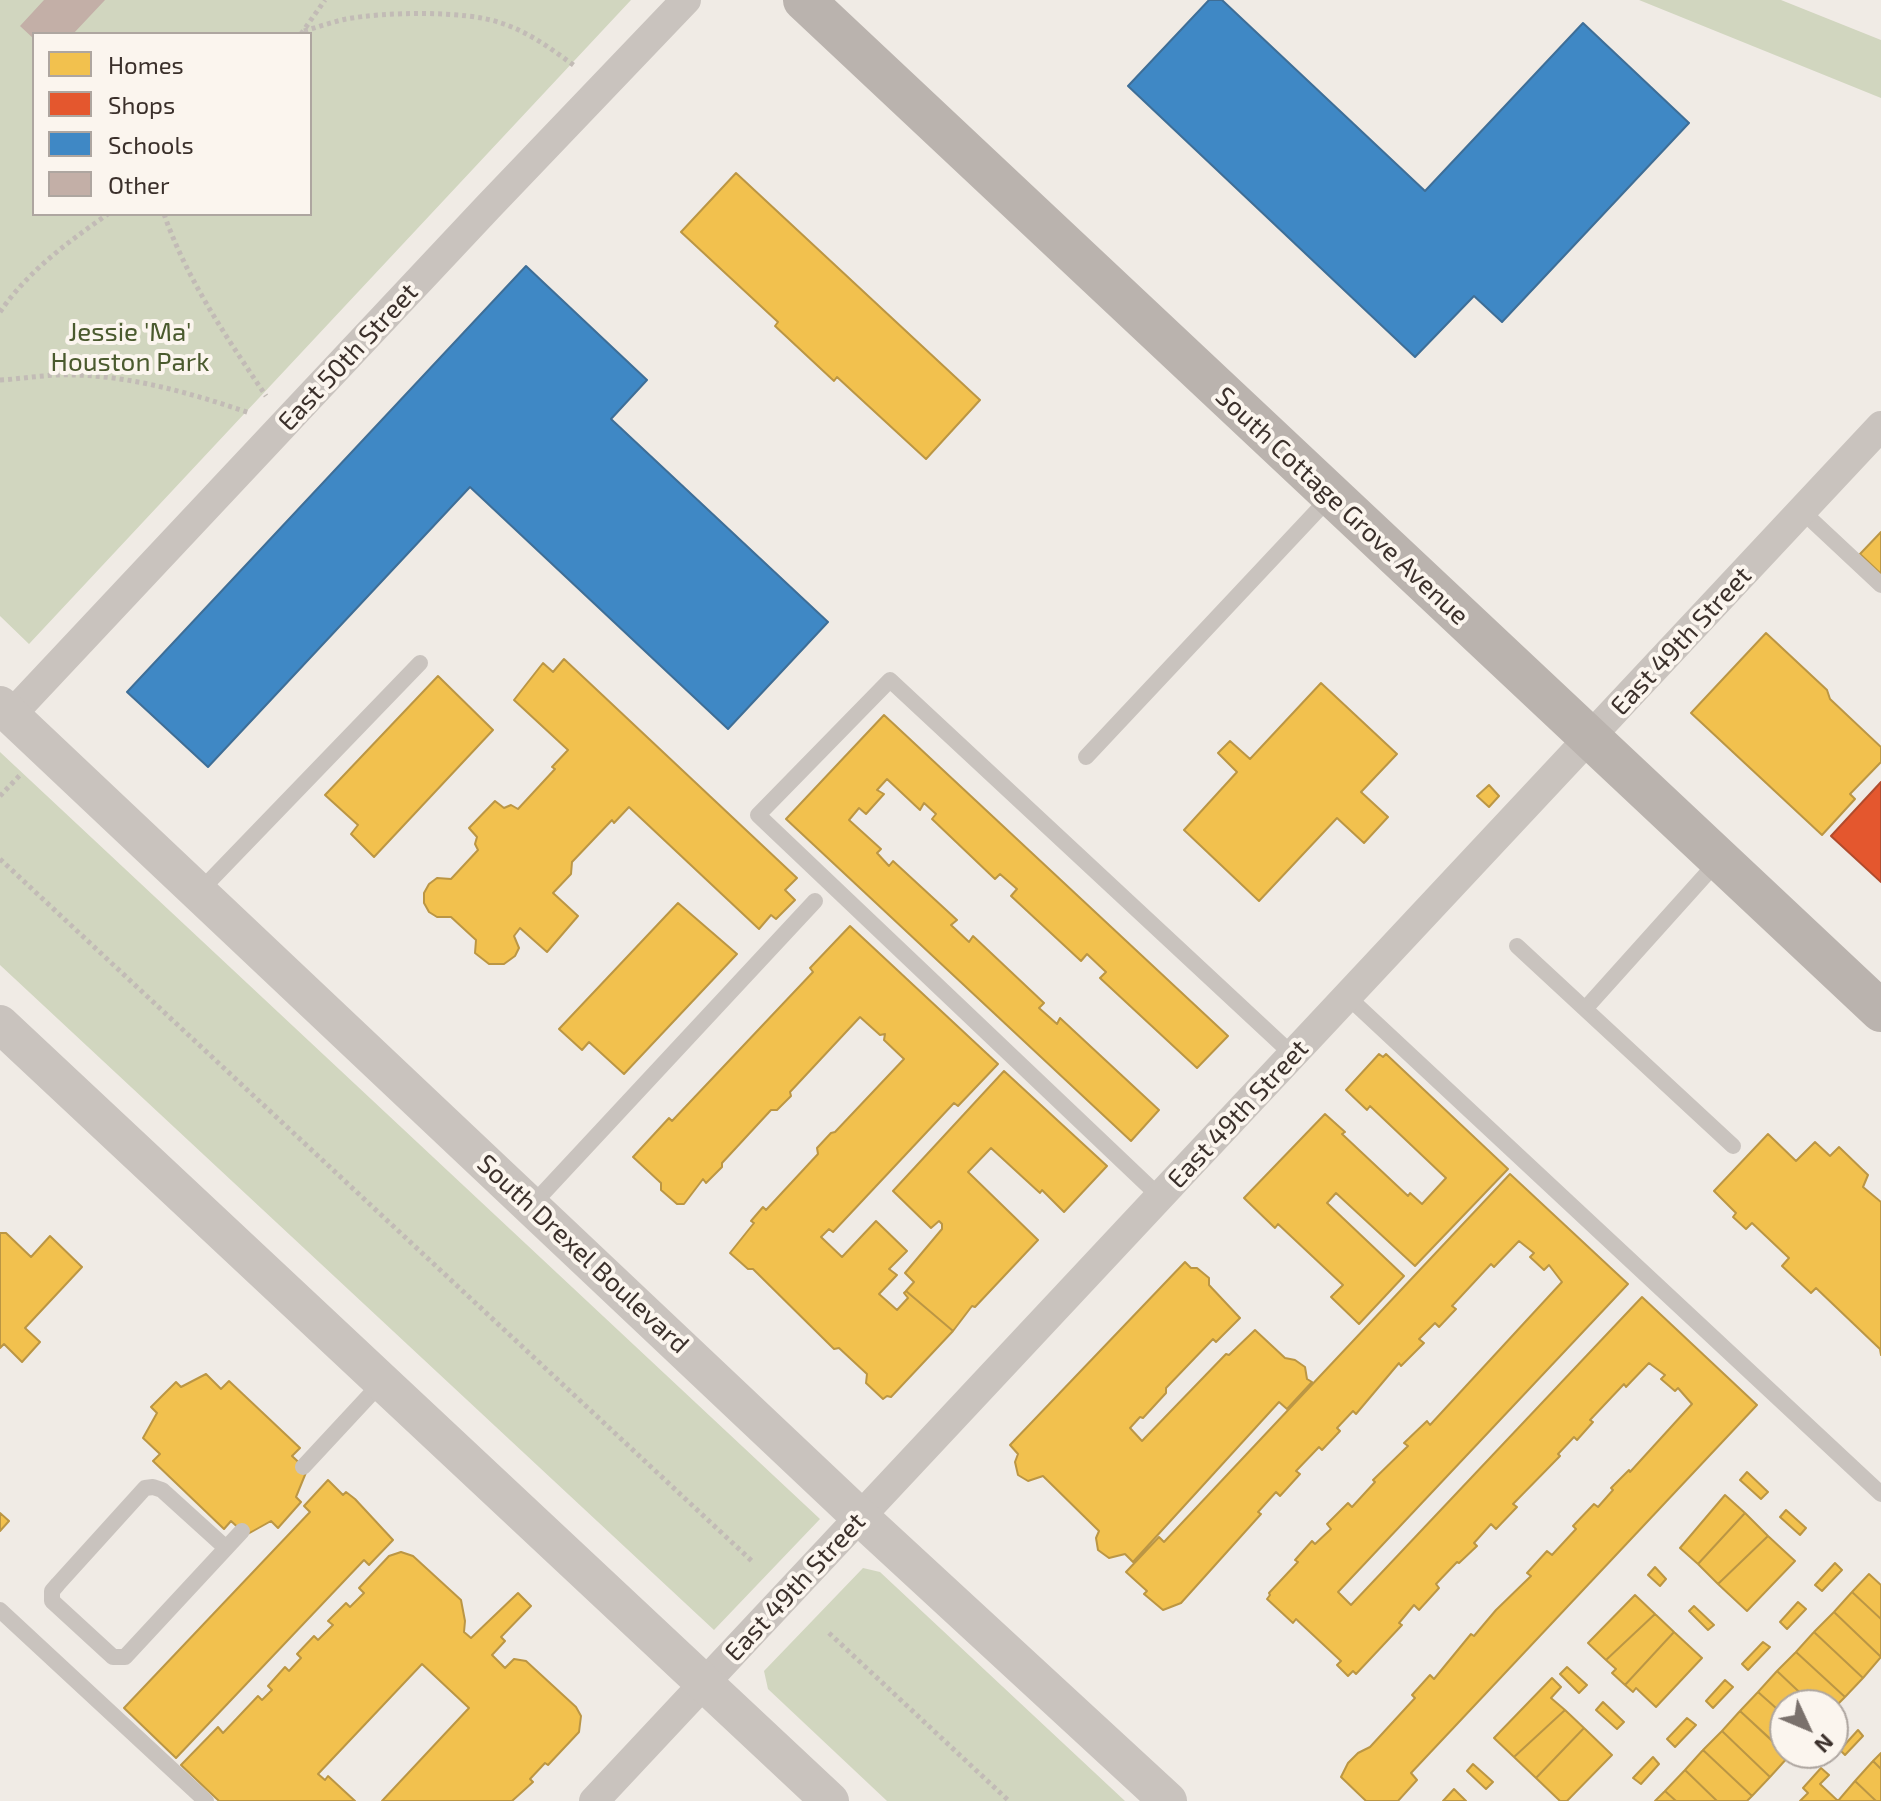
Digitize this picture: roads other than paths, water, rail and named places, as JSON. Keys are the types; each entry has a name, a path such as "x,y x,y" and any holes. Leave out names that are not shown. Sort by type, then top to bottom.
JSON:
{"main road":[{"name":"South Cottage Grove Avenue","path":"804,0 1881,1011"}],"street":[{"name":"East 50th Street","path":"6,710 285,424 686,0"},
{"name":"East 49th Street","path":"594,1801 1881,426"},
{"name":"South Drexel Boulevard","path":"6,710 860,1517 1168,1801"},
{"path":"0,1024 830,1801"}],"lane":[{"path":"1086,757 1331,496"},
{"path":"1803,512 1881,585"},
{"path":"199,892 420,663"},
{"path":"1160,1197 758,815 890,680 1293,1055"},
{"path":"1585,1009 1719,860"},
{"path":"532,1205 815,901"},
{"path":"1517,946 1733,1146"},
{"path":"1348,997 1881,1494"},
{"path":"303,1467 383,1381"},
{"path":"226,1548 162,1490 145,1488 52,1591 52,1601 113,1657 125,1657 242,1531"},
{"path":"0,1610 206,1801"}],"park label":[{"name":"Jessie 'Ma' Houston Park","path":"130,347"}]}
